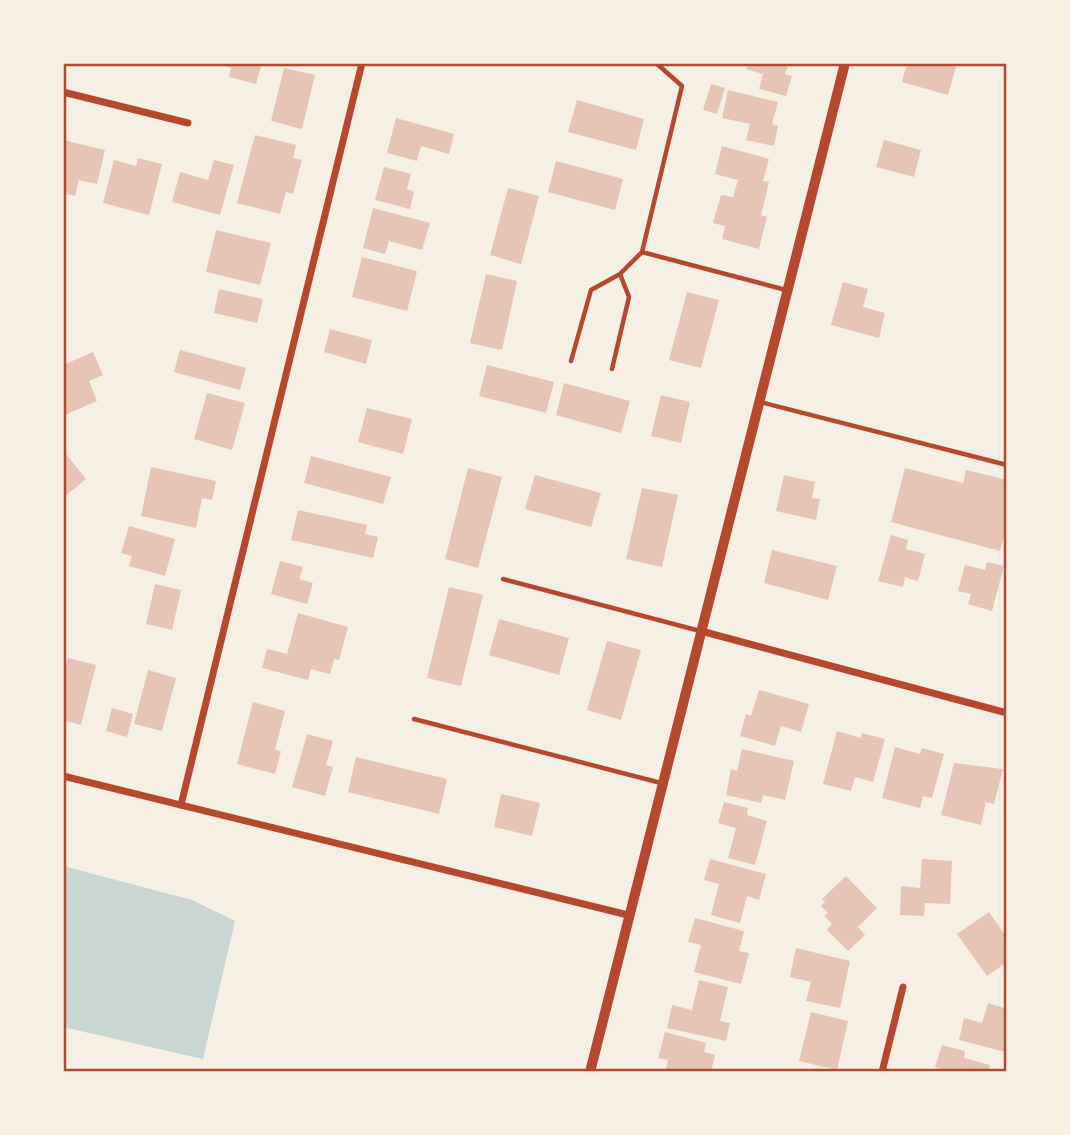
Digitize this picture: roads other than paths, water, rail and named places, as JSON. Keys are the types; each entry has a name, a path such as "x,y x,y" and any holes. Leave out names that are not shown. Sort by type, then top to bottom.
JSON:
{"street":[{"path":"181,805 362,63"},
{"path":"590,1072 845,63"},
{"path":"63,92 188,123"},
{"path":"701,631 1007,713"},
{"path":"63,776 628,915"},
{"path":"882,1072 903,987"}],"lane":[{"path":"571,361 591,290 620,274 642,252 682,86 655,63"},
{"path":"642,252 787,290"},
{"path":"612,369 629,297 620,274"},
{"path":"759,401 1007,465"},
{"path":"503,579 701,631"},
{"path":"414,719 662,783"}]}
